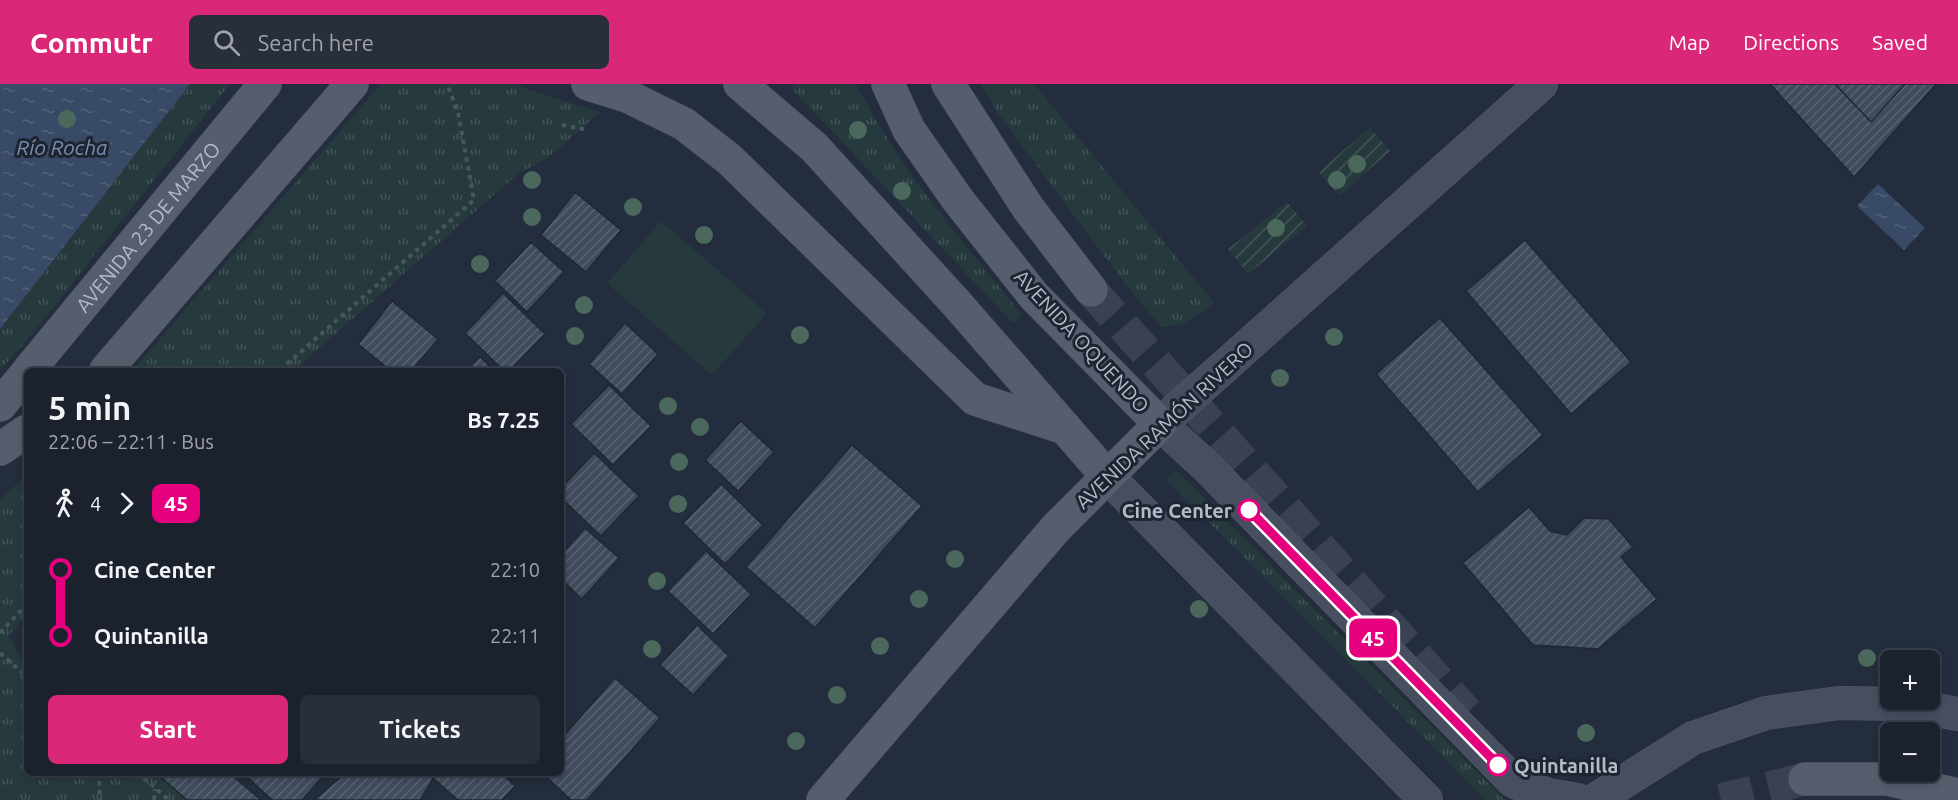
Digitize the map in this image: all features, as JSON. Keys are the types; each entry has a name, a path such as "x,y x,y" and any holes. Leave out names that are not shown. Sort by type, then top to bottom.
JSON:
{"main road":[{"name":"AVENIDA 23 DE MARZO","path":"31,368 265,84"},
{"path":"108,368 352,84"},
{"path":"588,84 627,96 684,124 729,159 975,399 1065,428"},
{"path":"740,84 814,147 1106,475 1426,800"},
{"name":"AVENIDA OQUENDO","path":"888,84 909,130 958,200 1028,288 1160,424 1207,466 1513,781 1548,795 1578,800"},
{"path":"948,84 1028,208 1091,290"},
{"name":"AVENIDA RAMÓN RIVERO","path":"823,800 1056,528 1106,475 1160,424 1541,84"},
{"name":"AVENIDA 23 DE MARZO","path":"0,405 24,377"},
{"path":"0,449 24,433"},
{"path":"1595,800 1692,738 1766,713 1839,703 1903,704 1958,714"},
{"path":"1805,779 1887,779 1958,795"}],"path":[{"path":"282,368 474,200 458,112 447,84"},
{"path":"562,125 592,131"},
{"path":"0,633 24,607"},
{"path":"0,653 24,674"},
{"path":"99,776 100,800"},
{"path":"142,776 169,800"},
{"path":"154,800 155,788"}],"green space":[{"path":"190,84 230,84 29,338 0,370 0,329"},
{"path":"381,84 517,84 526,89 600,112 548,158 519,173 296,368 135,368"},
{"path":"797,84 856,84 873,116 912,175 1022,315 1013,323 791,88"},
{"path":"981,84 1034,84 1215,304 1181,325 1161,327 1122,280 997,112"},
{"path":"1370,127 1390,151 1339,196 1319,172"},
{"path":"1287,202 1307,226 1248,274 1228,249"},
{"path":"661,221 767,313 712,375 607,283"},
{"path":"1175,470 1505,800 1486,800 1166,479"},
{"path":"24,478 24,618 9,635 24,661 24,776 159,776 187,800 0,800 0,500"}],"water":[{"name":"Río Rocha","path":"0,84 190,84 0,329"},
{"path":"1878,184 1925,228 1904,250 1857,206"}],"building":[{"path":"1770,84 1835,84 1871,122 1905,84 1936,84 1854,177"},
{"path":"1835,84 1905,84 1871,122"},
{"path":"575,192 621,230 586,272 541,235"},
{"path":"1525,240 1631,362 1571,414 1466,291"},
{"path":"531,242 564,272 527,312 495,281"},
{"path":"503,293 545,334 512,368 501,368 465,333"},
{"path":"392,301 438,339 414,368 388,368 358,344"},
{"path":"1440,318 1543,435 1478,492 1376,374"},
{"path":"625,323 658,354 622,394 589,364"},
{"path":"480,357 492,368 469,368"},
{"path":"609,385 651,426 613,465 571,424"},
{"path":"741,421 774,452 738,491 705,460"},
{"path":"852,445 922,506 815,628 746,567"},
{"path":"594,453 639,496 601,536 564,501 564,485"},
{"path":"721,484 763,525 725,564 683,523"},
{"path":"1529,507 1550,531 1567,535 1584,518 1609,519 1633,547 1621,557 1657,599 1598,649 1533,645 1463,563"},
{"path":"585,528 619,558 582,599 564,582 564,552"},
{"path":"706,551 751,594 713,634 668,591"},
{"path":"697,625 729,656 693,695 660,665"},
{"path":"615,678 660,718 587,800 571,800 545,776 564,776 564,736"},
{"path":"160,776 233,776 261,800 187,800"},
{"path":"246,776 323,776 302,800 272,800"},
{"path":"342,776 430,776 433,779 420,800 314,800"},
{"path":"431,776 504,776 515,786 502,800 458,800"}],"tunnel":[{"path":"1091,290 1467,713"},
{"path":"1721,800 1805,779"}],"bus line":[{"name":"45","path":"1249,510 1498,765"}],"place":[{"name":"Cine Center","path":"1249,510"},
{"name":"Quintanilla","path":"1498,765"}]}
